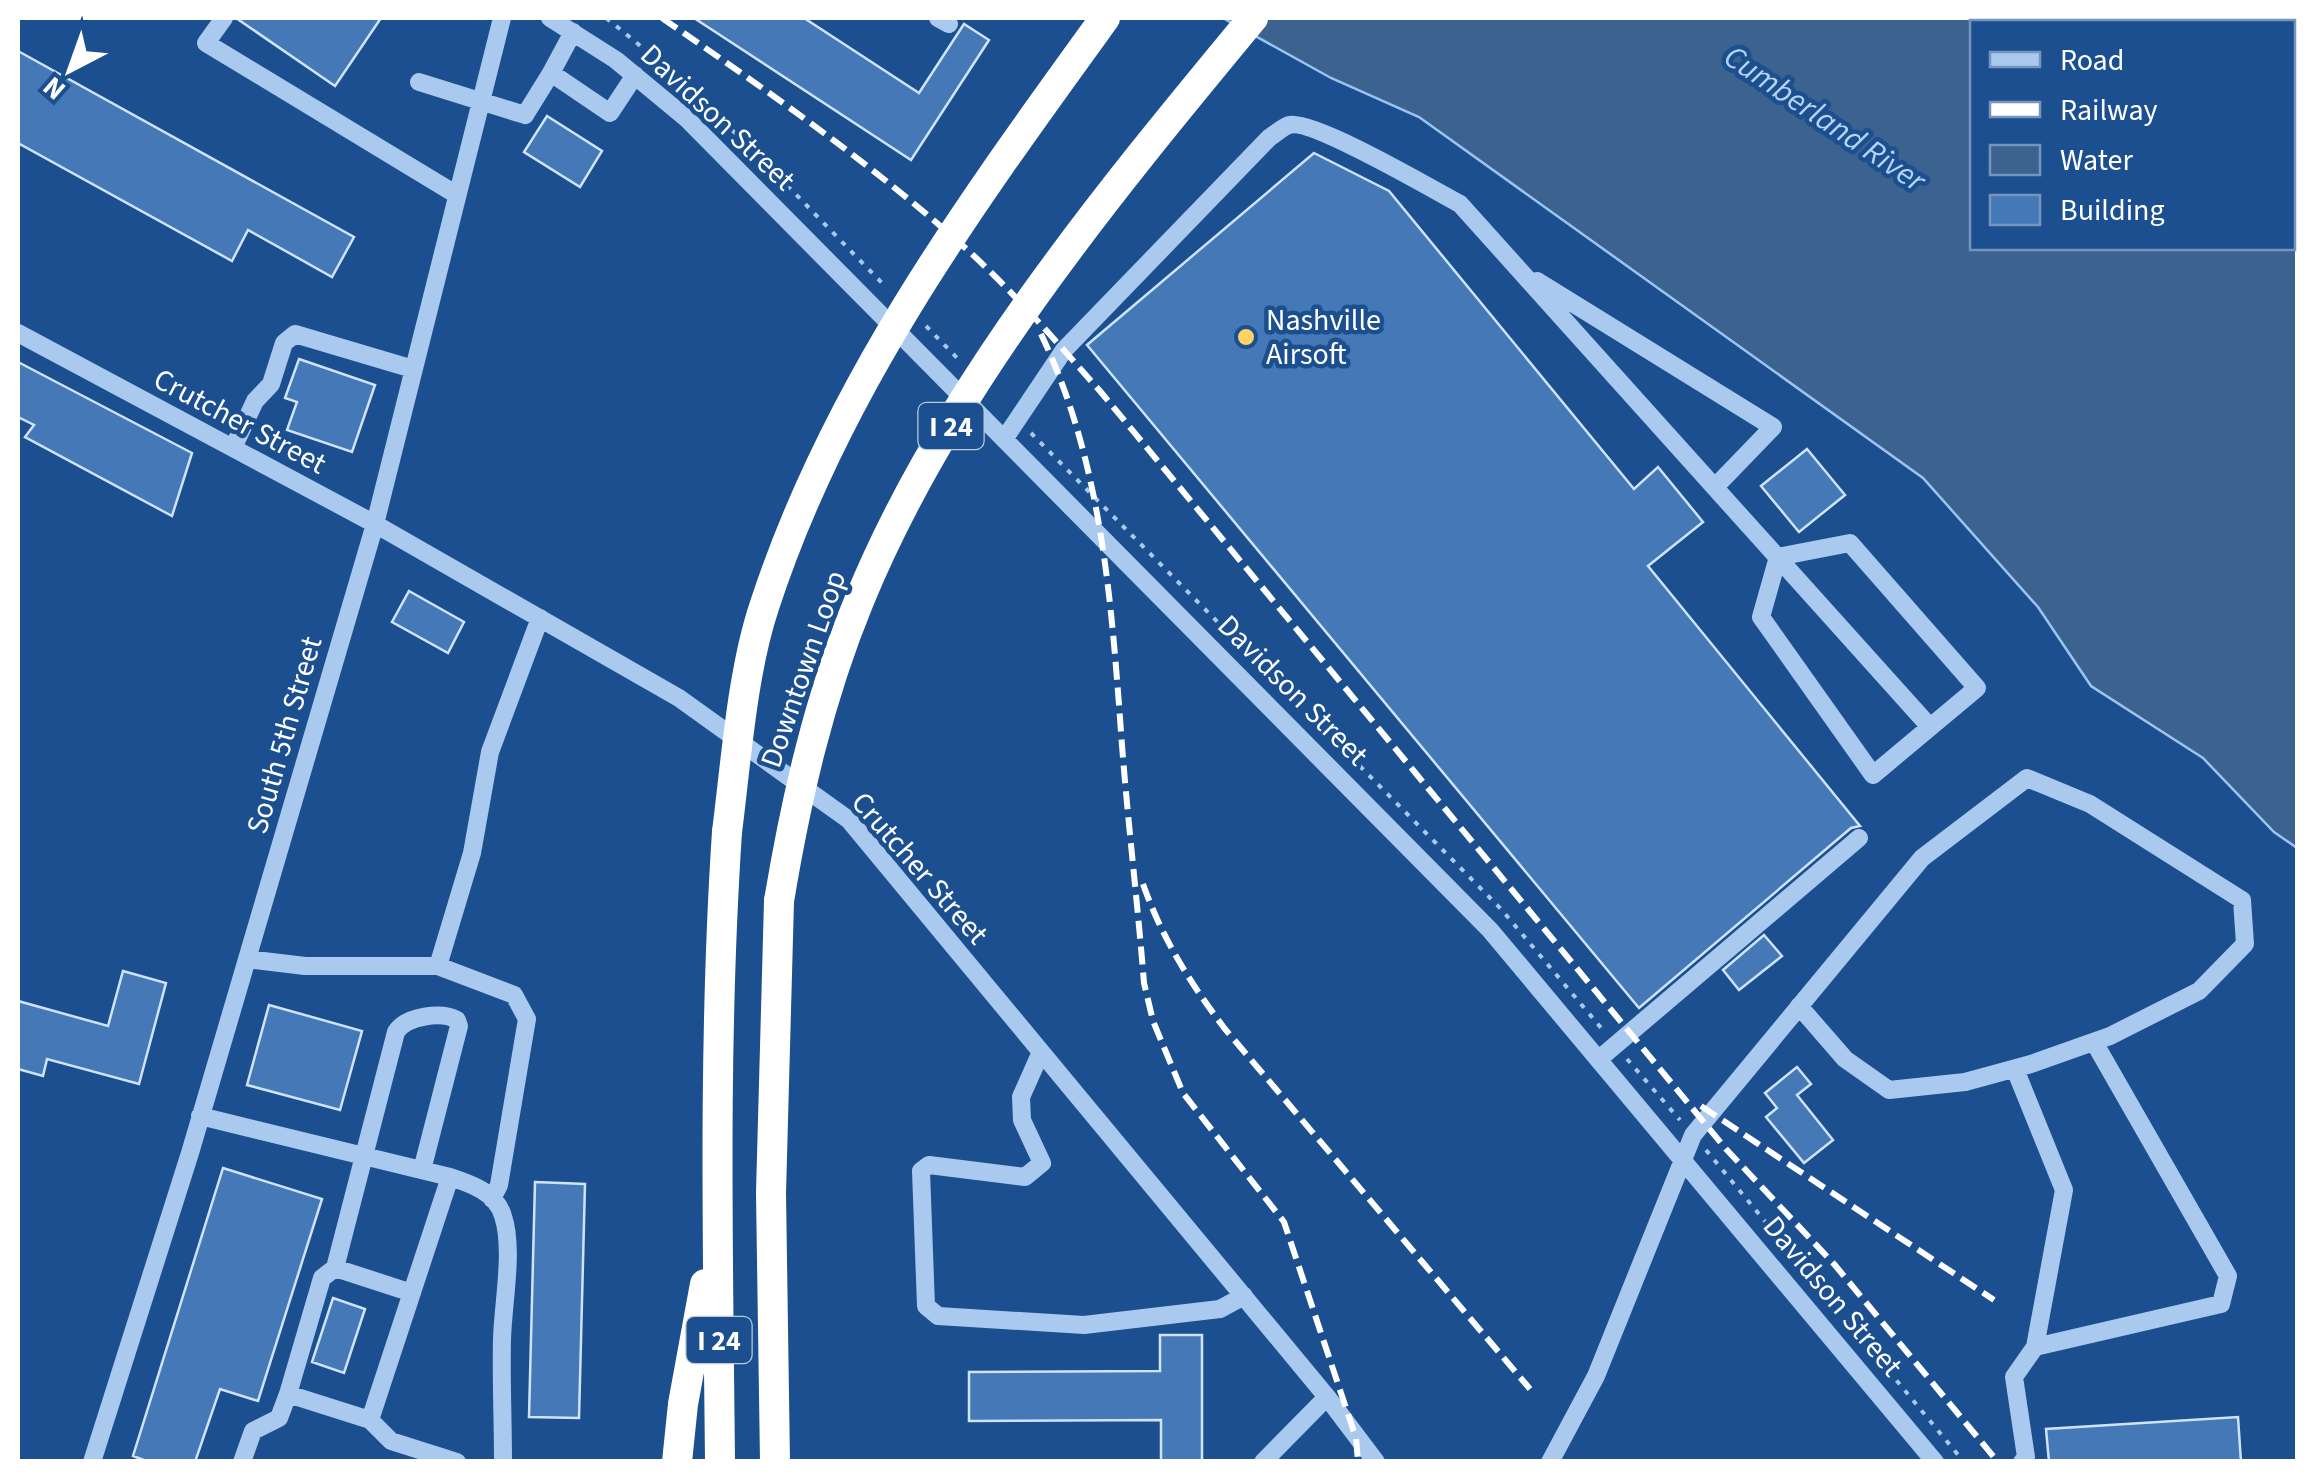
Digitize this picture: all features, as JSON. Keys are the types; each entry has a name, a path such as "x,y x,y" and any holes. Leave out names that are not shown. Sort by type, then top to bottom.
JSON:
{"highway":[{"name":"Downtown Loop","path":"720,1462 720,954 727,832 744,702 762,610 806,495 861,381 933,261 1104,18"},
{"name":"Downtown Loop","path":"775,1462 771,1193 779,901 796,799 828,686 859,600 906,500 969,395 1054,268 1156,135 1253,18"},
{"path":"677,1462 682,1404 718,1218"}],"street":[{"path":"224,18 206,44 457,196"},
{"name":"South 5th Street","path":"92,1462 200,1116 375,524 502,18"},
{"name":"Davidson Street","path":"555,19 635,75 686,118 1490,930 1935,1462"},
{"path":"419,82 525,115 572,32"},
{"path":"551,73 610,112 635,75"},
{"path":"1005,438 1064,350 1269,138 1289,125 1302,124 1460,204 1930,727"},
{"path":"1516,268 1773,427 1716,486"},
{"name":"Crutcher Street","path":"18,333 375,524 679,698 849,820 1327,1396 1376,1462"},
{"path":"233,448 255,401 271,384 284,343 296,334 413,370"},
{"path":"1850,543 1976,688 1873,775 1762,617 1778,557 1850,543"},
{"path":"438,966 472,853 490,752 540,618"},
{"path":"1550,1462 1596,1376 1693,1135 1799,1006 1922,858 2027,778 2090,804 2242,900 2245,944 2199,991 2094,1042 1965,1082 1890,1090 1845,1060 1799,1006"},
{"path":"1599,1060 1859,838"},
{"path":"247,959 305,966 438,966 514,995 528,1019 499,1185 492,1198"},
{"path":"242,1462 253,1431 279,1418 322,1278 335,1268 396,1032 406,1021 448,1015 457,1020 458,1026 422,1170"},
{"path":"2035,1347 2220,1304 2228,1276 2094,1042"},
{"path":"1041,1052 1021,1097 1022,1120 1042,1163 1025,1176 929,1165 921,1171 926,1306 938,1316 1084,1325 1220,1309 1244,1296"},
{"path":"2014,1069 2064,1190 2035,1347 2014,1377 2026,1456 2022,1462"},
{"path":"200,1116 450,1177 476,1186 492,1198 503,1214 506,1238 503,1462"},
{"path":"370,1420 450,1177"},
{"path":"335,1268 412,1293"},
{"path":"288,1394 370,1420 392,1442 457,1462"},
{"path":"1263,1462 1327,1396"}],"water":[{"name":"Cumberland River","path":"1223,18 2143,20 1970,20 1970,250 2295,250 2295,139 2297,848 2274,832 2203,758 2091,686 2038,607 1923,478 1419,117 1331,78"}],"building":[{"path":"236,18 381,18 335,86"},
{"path":"694,18 804,18 919,93 964,24 989,40 911,160"},
{"path":"18,51 354,237 332,277 248,230 232,261 18,143"},
{"path":"547,116 602,151 580,187 524,152"},
{"path":"1314,153 1389,191 1634,489 1658,467 1703,522 1648,566 1860,826 1851,828 1639,1008 1087,345"},
{"path":"299,359 375,385 352,452 287,430 297,402 285,398"},
{"path":"18,362 192,453 172,516 25,437 34,425 18,417"},
{"path":"1807,449 1845,495 1799,532 1761,486"},
{"path":"409,591 464,622 448,653 392,622"},
{"path":"1764,935 1782,956 1739,990 1723,970"},
{"path":"123,971 166,983 139,1084 47,1059 43,1076 18,1069 18,1001 108,1026"},
{"path":"269,1005 362,1031 340,1110 247,1085"},
{"path":"1797,1067 1811,1084 1797,1095 1833,1140 1804,1163 1766,1117 1777,1108 1765,1093"},
{"path":"223,1168 322,1199 258,1401 220,1389 195,1462 149,1462 133,1456"},
{"path":"535,1182 585,1184 579,1418 529,1417"},
{"path":"333,1298 365,1309 344,1373 312,1362"},
{"path":"1160,1335 1202,1335 1202,1462 1161,1462 1161,1420 969,1421 969,1372 1160,1371"},
{"path":"2238,1417 2241,1462 2049,1462 2046,1429"}],"railway":[{"path":"662,18 883,178 973,255 1029,312 1100,391 1726,1149 1834,1264 1998,1462"},
{"path":"1041,334 1061,380 1089,474 1106,570 1144,983 1153,1021 1183,1093 1284,1222 1356,1438 1358,1462"},
{"path":"1143,884 1178,959 1225,1029 1530,1389"},
{"path":"1701,1106 1994,1300"}],"place":[{"name":"Nashville Airsoft","path":"1246,337"}]}
